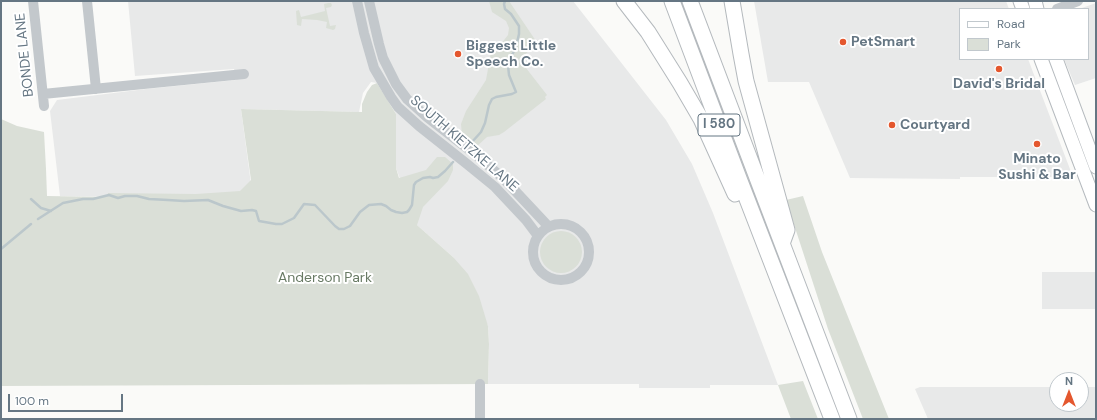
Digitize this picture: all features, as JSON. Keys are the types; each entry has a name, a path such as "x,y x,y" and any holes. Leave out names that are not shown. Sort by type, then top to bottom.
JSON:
{"highway":[{"path":"624,1 648,32 701,119 746,221 767,250"},
{"name":"I 580","path":"672,1 832,419"},
{"name":"I 580","path":"690,1 849,419"},
{"path":"732,1 746,81 787,230 782,244"}],"main road":[{"path":"1041,60 1096,205"},
{"path":"1056,60 1096,167"}],"street":[{"name":"BONDE LANE","path":"33,1 44,106"},
{"path":"87,1 96,89"},
{"name":"SOUTH KIETZKE LANE","path":"358,1 364,33 372,62 390,97 398,107 419,126 495,187 526,220 538,236"},
{"name":"SOUTH KIETZKE LANE","path":"370,1 383,58 393,79 407,99 504,179 548,226"},
{"path":"1060,8 1078,1"},
{"path":"1022,6 1037,3"},
{"path":"43,94 244,74"},
{"path":"562,223 574,226 581,231 589,243 590,253 585,268 580,274 572,279 554,280 545,275 538,269 534,261 534,245 538,236 548,226 553,224 562,223"},
{"path":"480,384 480,419"}],"shaded area":[{"path":"128,1 573,1 666,120 692,164 713,213 778,385 710,385 710,388 639,388 639,384 488,384 488,326 453,257 417,225 396,168 396,114 377,83 371,82 363,93 359,112 241,109 253,199 60,196 50,111 57,100 236,80 234,69 135,76"},
{"path":"754,1 1006,1 1009,8 959,8 959,60 1028,60 1073,177 960,177 960,179 850,178 809,82 768,82"},
{"path":"1096,3 1096,78 1075,85 1064,60 1089,60 1089,8 1082,8"},
{"path":"1042,272 1096,272 1096,309 1042,309"},
{"path":"920,387 1049,387 1049,412 1089,412 1089,387 1096,387 1096,419 928,419 915,389"}],"green space":[{"path":"489,1 509,1 538,44 519,59 547,95 545,97 546,99 504,132 499,135 487,137 476,147 462,135 461,124 466,111 486,80 491,52 501,44 508,35 509,28 506,21 492,12"},
{"path":"331,3 332,5 331,7 326,8 330,26 336,25 335,29 333,30 326,28 327,22 317,20 302,19 301,26 297,25 296,11 299,10 301,17 325,11 324,4"},
{"name":"Anderson Park","path":"377,83 396,114 396,168 399,178 426,170 437,157 445,157 453,164 453,170 448,181 423,207 417,225 453,257 468,274 479,296 488,326 488,384 1,386 1,119 17,126 44,132 47,196 107,197 108,193 196,194 240,191 251,180 241,109 362,112 362,104 367,92 372,85"},
{"path":"803,196 822,252 889,419 863,419 828,329 786,200"},
{"path":"557,231 565,231 576,237 582,248 582,256 576,267 565,273 557,273 546,267 540,256 540,248 546,237"},
{"path":"803,381 818,419 791,419 778,385"}],"waterway":[{"path":"472,142 481,132 492,99 516,92 509,75 508,65 516,47 519,26 511,14 505,9 505,1"},
{"path":"38,219 63,203 109,195 118,198 125,196 137,196 149,199 184,201 208,200 241,211 256,211 259,221 276,224 282,224 294,218 304,204 315,205 335,226 339,229 344,229 350,226 360,212 369,205 381,204 396,212 407,212 412,205 414,185 416,182 423,178 438,177 453,162"},
{"path":"31,199 41,208 51,211"},
{"path":"1,249 31,224"}],"place":[{"name":"PetSmart","path":"843,42"},
{"name":"Biggest Little Speech Co.","path":"458,54"},
{"name":"David's Bridal","path":"999,69"},
{"name":"Courtyard","path":"892,125"},
{"name":"Minato Sushi & Bar","path":"1037,144"}]}
